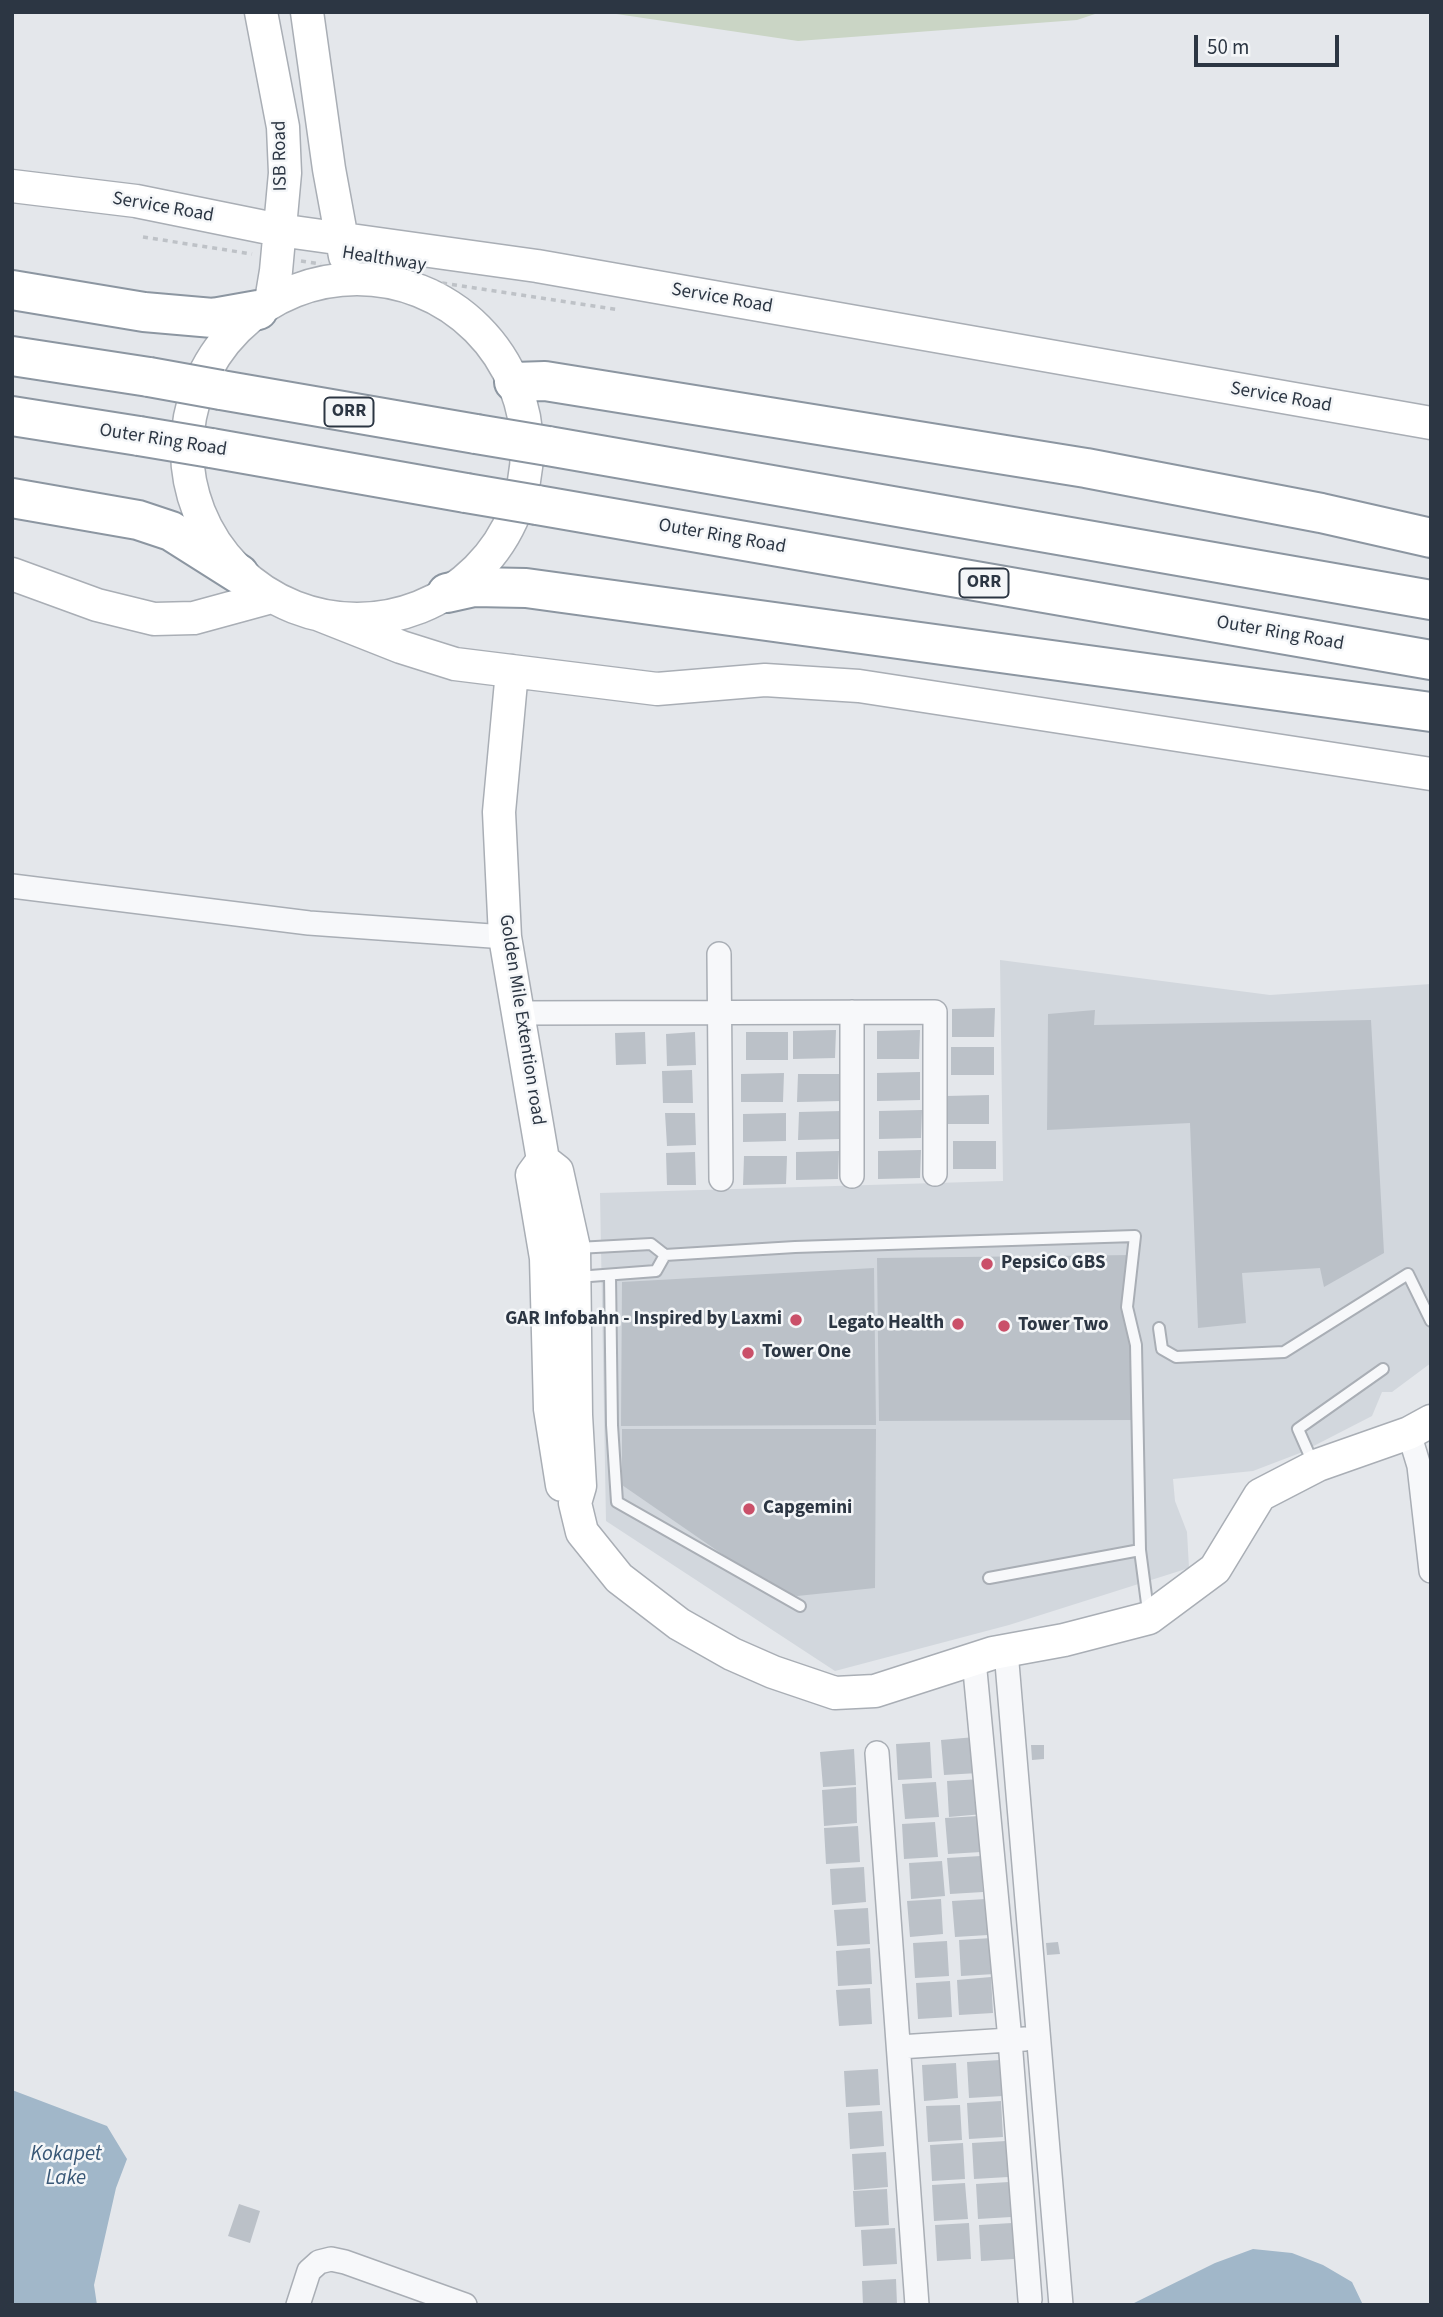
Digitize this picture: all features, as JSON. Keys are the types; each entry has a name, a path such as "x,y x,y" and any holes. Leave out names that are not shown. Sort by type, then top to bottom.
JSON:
{"highway":[{"path":"12,290 144,312 213,318 264,305"},
{"name":"ORR","path":"12,356 149,377 1431,600"},
{"path":"514,382 545,381 1087,468 1321,513 1431,538"},
{"name":"Outer Ring Road","path":"12,416 211,448 1431,660"},
{"path":"12,498 138,520 172,531 239,574"},
{"path":"447,593 474,587 526,588 1431,712"}],"main road":[{"name":"ISB Road","path":"261,12 282,127 285,173 278,244 264,305"},
{"path":"307,12 346,262 365,278 413,287 457,310 490,342 514,382 527,428 526,476 511,522 484,562 447,593 407,611 364,619 320,615"},
{"name":"Service Road","path":"12,186 136,201 346,262 537,266 1431,423"},
{"path":"346,262 316,283 264,305 221,344 196,388 186,437 190,487 194,499 208,534 239,574 271,597 401,647 455,664 657,689 765,680 859,686 1431,774"},
{"path":"12,574 97,605 153,619 194,618 271,597"},
{"name":"Golden Mile Extention road","path":"512,671 499,811 505,937 542,1160 532,1175 546,1258 550,1409 563,1490 575,1503 582,1532 619,1578 680,1624 732,1654 773,1672 835,1693 875,1691 1006,1651 1064,1640 1149,1618 1216,1569 1260,1495 1315,1466 1420,1427"},
{"name":"Golden Mile Extention road","path":"542,1160 557,1171 575,1262 576,1415 580,1486 575,1503"}],"street":[{"path":"12,886 309,923 505,937"},
{"path":"719,954 721,1179"},
{"path":"852,1012 852,1177"},
{"path":"517,1013 935,1012 935,1174"},
{"path":"1420,1427 1419,1466 1431,1571"},
{"path":"1006,1651 1061,2305"},
{"path":"974,1660 1010,2040 1030,2300"},
{"path":"877,1753 917,2305"},
{"path":"899,2046 1038,2037"},
{"path":"298,2305 309,2271 319,2262 331,2259 464,2305"}],"lane":[{"path":"575,1262 651,1244 665,1255 794,1247 1135,1236 1127,1307 1136,1345 1140,1550 1149,1618"},
{"path":"575,1262 610,1276 656,1271 665,1255"},
{"path":"1159,1328 1161,1349 1177,1357 1283,1352 1408,1274 1431,1321"},
{"path":"610,1276 612,1426 617,1502 800,1606"},
{"path":"1315,1466 1298,1429 1382,1369"},
{"path":"989,1578 1140,1550"}],"path":[{"name":"Healthway","path":"143,237 278,244 346,262 620,310"}],"shaded area":[{"path":"1000,960 1270,995 1431,984 1431,1363 1392,1392 1382,1392 1372,1416 1300,1453 1253,1471 1173,1479 1175,1501 1187,1532 1189,1568 1009,1625 835,1671 606,1521 600,1193 1003,1181"}],"green space":[{"path":"603,12 1101,12 1077,20 798,41"}],"water":[{"name":"Kokapet Lake","path":"12,2090 107,2126 127,2159 116,2188 94,2285 97,2305 12,2305"},
{"path":"1253,2249 1292,2253 1323,2265 1352,2282 1363,2305 1130,2305 1215,2263"}],"building":[{"path":"995,1008 994,1037 952,1037 952,1009"},
{"path":"1095,1010 1094,1025 1371,1020 1384,1253 1324,1287 1320,1268 1242,1273 1246,1323 1198,1328 1190,1123 1047,1130 1048,1014"},
{"path":"836,1030 835,1058 793,1059 793,1031"},
{"path":"920,1030 919,1059 877,1059 877,1031"},
{"path":"645,1032 646,1064 616,1065 615,1033"},
{"path":"695,1032 696,1065 667,1066 666,1034"},
{"path":"746,1032 788,1032 788,1060 746,1060"},
{"path":"951,1047 994,1047 994,1075 951,1075"},
{"path":"692,1070 693,1103 663,1103 662,1071"},
{"path":"920,1072 920,1100 877,1101 877,1073"},
{"path":"784,1073 783,1102 741,1102 741,1074"},
{"path":"798,1074 840,1074 840,1101 797,1102"},
{"path":"989,1095 989,1124 946,1124 946,1096"},
{"path":"922,1110 921,1138 879,1139 879,1111"},
{"path":"842,1111 841,1139 798,1140 799,1112"},
{"path":"665,1113 695,1113 696,1145 667,1146"},
{"path":"786,1113 786,1141 743,1142 743,1114"},
{"path":"953,1141 996,1141 996,1169 953,1169"},
{"path":"921,1150 920,1178 878,1179 878,1151"},
{"path":"839,1151 838,1179 796,1180 796,1152"},
{"path":"695,1152 696,1185 667,1185 666,1153"},
{"path":"744,1156 787,1156 786,1184 743,1185"},
{"name":"Tower Two","path":"1133,1255 1127,1307 1135,1346 1134,1420 879,1421 877,1258"},
{"name":"Tower One","path":"874,1268 876,1425 621,1426 622,1282"},
{"path":"622,1429 876,1429 875,1588 797,1596 767,1585 622,1485"},
{"path":"975,1737 978,1773 944,1775 941,1740"},
{"path":"930,1742 932,1778 898,1780 896,1744"},
{"path":"1031,1745 1044,1745 1044,1759 1032,1760"},
{"path":"854,1749 856,1785 823,1787 820,1752"},
{"path":"981,1779 983,1814 949,1817 947,1781"},
{"path":"936,1782 939,1817 905,1819 902,1784"},
{"path":"856,1787 857,1823 824,1826 822,1790"},
{"path":"979,1816 981,1852 948,1854 945,1818"},
{"path":"935,1822 938,1857 904,1859 902,1824"},
{"path":"858,1826 860,1862 826,1864 824,1828"},
{"path":"981,1856 983,1892 950,1894 947,1858"},
{"path":"942,1861 945,1896 911,1899 909,1863"},
{"path":"864,1867 866,1902 832,1905 830,1869"},
{"path":"941,1899 943,1934 910,1937 907,1901"},
{"path":"986,1899 988,1935 955,1937 952,1901"},
{"path":"868,1908 870,1944 837,1946 834,1910"},
{"path":"992,1938 995,1974 961,1976 959,1940"},
{"path":"947,1941 949,1976 915,1978 913,1943"},
{"path":"1058,1942 1060,1954 1047,1955 1046,1943"},
{"path":"870,1948 872,1984 838,1986 836,1951"},
{"path":"991,1977 993,2013 959,2015 957,1980"},
{"path":"950,1981 952,2017 918,2019 916,1983"},
{"path":"870,1988 872,2024 839,2026 836,1990"},
{"path":"1000,2060 1003,2096 969,2098 967,2062"},
{"path":"956,2063 958,2098 924,2101 922,2065"},
{"path":"878,2069 880,2105 846,2107 844,2071"},
{"path":"1001,2101 1003,2137 969,2139 967,2103"},
{"path":"960,2105 962,2140 928,2142 926,2106"},
{"path":"882,2111 884,2146 850,2149 848,2113"},
{"path":"1006,2141 1008,2177 974,2179 972,2143"},
{"path":"963,2143 965,2179 932,2181 930,2145"},
{"path":"886,2152 888,2187 854,2190 852,2154"},
{"path":"1009,2182 1011,2217 978,2219 976,2184"},
{"path":"965,2183 968,2219 934,2221 932,2185"},
{"path":"887,2189 889,2225 855,2227 853,2191"},
{"path":"239,2204 260,2211 250,2243 228,2236"},
{"path":"969,2223 971,2259 937,2261 935,2225"},
{"path":"1012,2223 1014,2259 981,2261 979,2225"},
{"path":"895,2228 897,2264 863,2266 861,2230"},
{"path":"896,2279 897,2305 863,2305 862,2281"}],"place":[{"name":"PepsiCo GBS","path":"987,1264"},
{"name":"GAR Infobahn - Inspired by Laxmi","path":"796,1320"},
{"name":"Legato Health","path":"958,1324"},
{"name":"Tower Two","path":"1004,1326"},
{"name":"Tower One","path":"748,1353"},
{"name":"Capgemini","path":"749,1509"}]}
